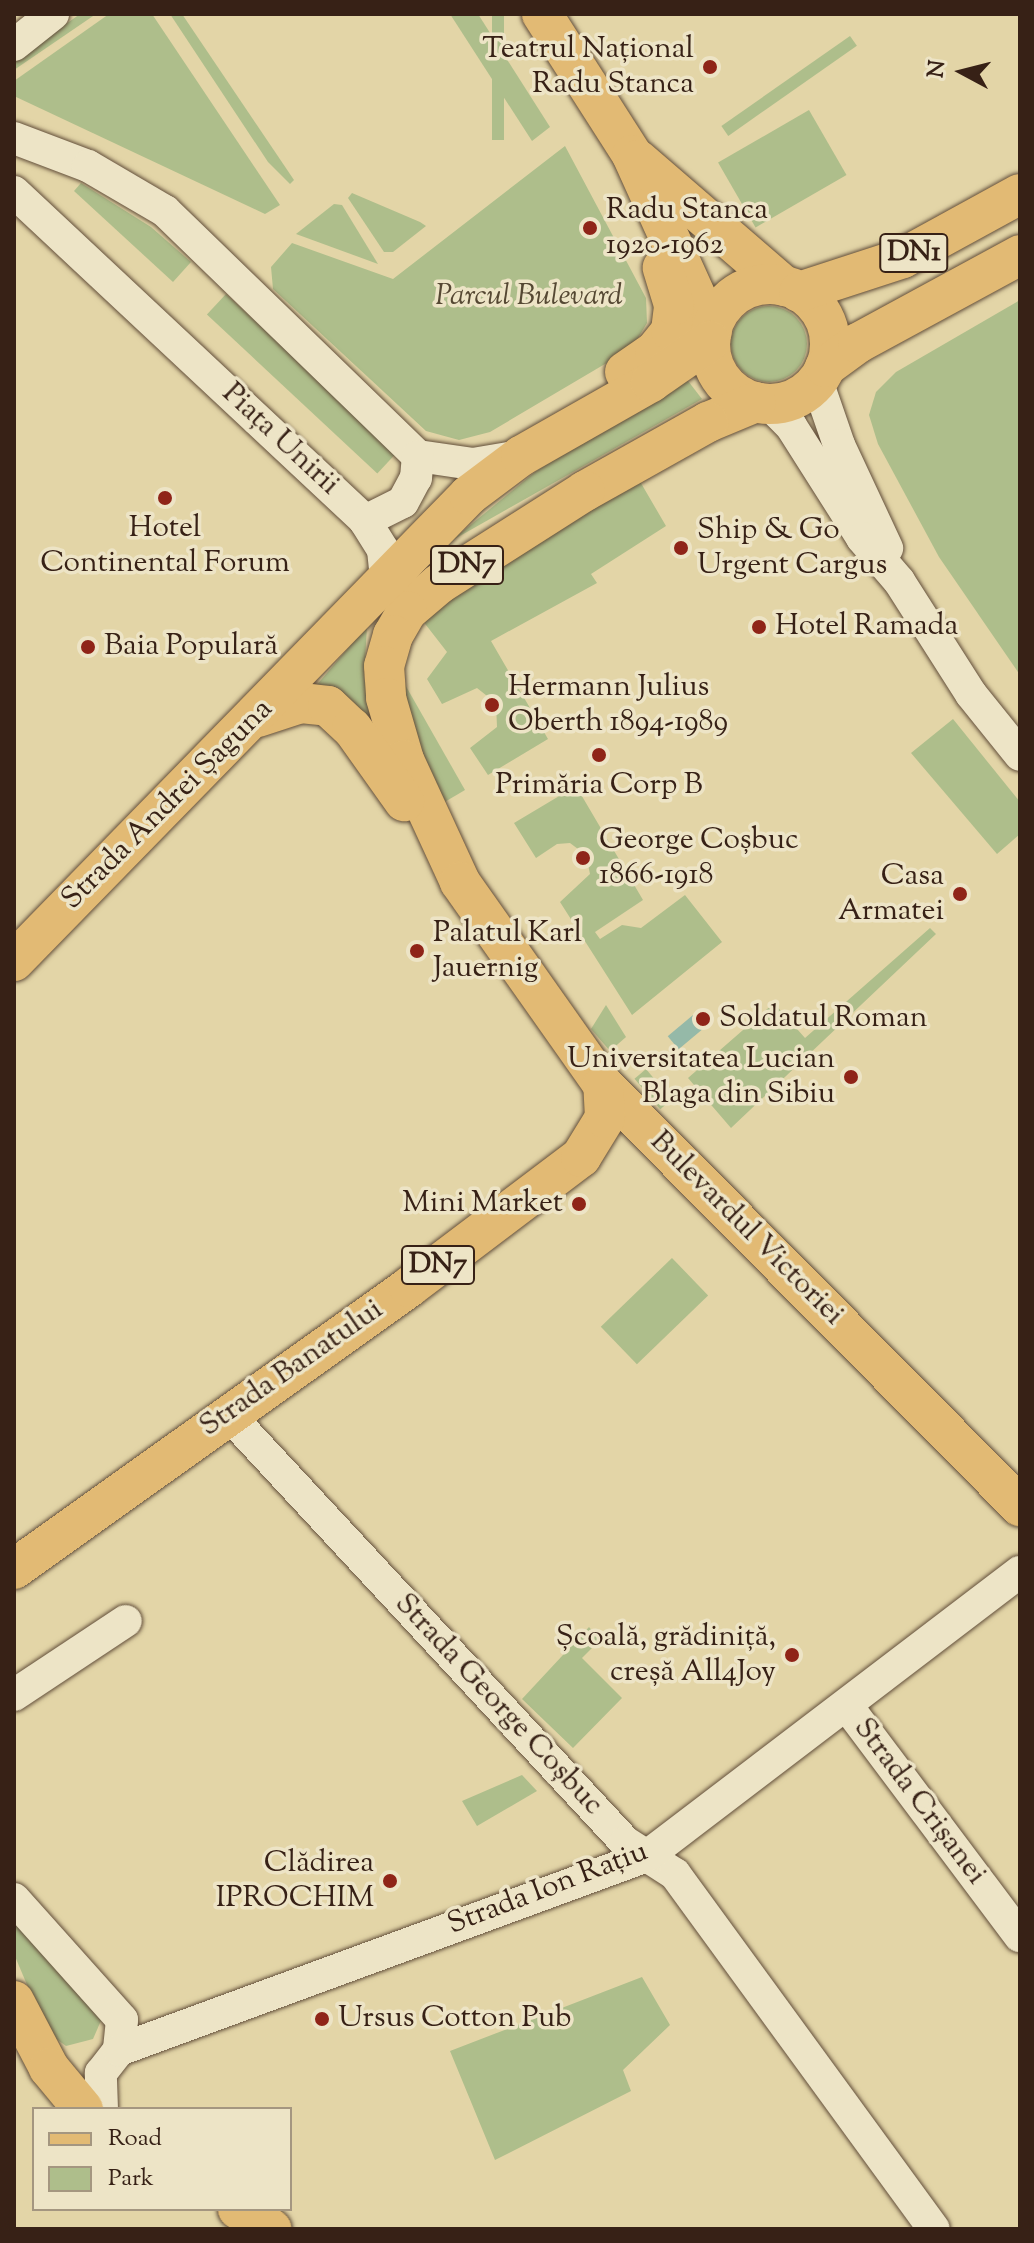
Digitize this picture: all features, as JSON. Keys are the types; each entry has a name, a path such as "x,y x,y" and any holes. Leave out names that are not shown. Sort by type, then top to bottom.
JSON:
{"main road":[{"path":"542,14 632,155 711,336 722,380 763,403"},
{"path":"632,155 792,289 827,325 821,374"},
{"name":"DN1","path":"792,289 892,262 1020,194"},
{"path":"577,420 671,331 674,305 656,247 652,205"},
{"name":"DN7","path":"763,403 791,400 858,343 1020,255"},
{"name":"DN7","path":"386,579 469,495 521,456 577,420 651,382 711,336 716,317 738,293 768,284 792,289"},
{"name":"Bulevardul Victoriei","path":"443,852 386,698 384,666 399,622 439,584 536,520 708,422 763,403"},
{"name":"Strada Andrei Șaguna","path":"14,961 254,718 386,579"},
{"name":"Bulevardul Victoriei","path":"254,718 301,703 328,706 352,728 443,852 521,976 603,1085 1020,1506"},
{"name":"Strada Banatului","path":"14,1569 581,1157 605,1118 603,1085"},
{"path":"14,2001 49,2068 81,2107"},
{"path":"241,2211 271,2229"}],"street":[{"path":"14,45 53,14"},
{"path":"17,195 19,166 28,142 111,177 193,233 418,456 473,464 521,456"},
{"name":"Piața Unirii","path":"17,195 365,521 383,550 386,579"},
{"path":"821,374 899,581"},
{"path":"763,403 791,426 862,538 899,581 964,684 1020,755"},
{"path":"365,521 403,502 416,478 418,456"},
{"name":"Strada George Coșbuc","path":"228,1414 625,1842 675,1874 934,2229"},
{"name":"Strada Ion Rațiu","path":"119,2050 647,1856 1020,1572"},
{"path":"14,1695 126,1621"},
{"name":"Strada Crișanei","path":"847,1706 1020,1936"},
{"path":"14,1899 122,2020 119,2050 101,2073 102,2107"}],"green space":[{"path":"80,14 96,14 14,70 14,61"},
{"path":"109,14 152,14 280,205 265,214 14,96 14,81"},
{"path":"170,14 182,14 294,180 290,184 268,162"},
{"path":"450,14 478,14 550,127 532,141"},
{"path":"492,14 504,14 504,140 492,140"},
{"path":"850,36 857,46 728,136 721,126"},
{"path":"809,110 846,175 756,227 718,162"},
{"name":"Parcul Bulevard","path":"565,146 646,298 647,323 632,348 490,432 459,440 426,431 273,289 271,267 292,243 393,279"},
{"path":"81,183 151,227 191,262 173,282 74,191"},
{"path":"352,193 426,226 393,252 384,252 348,198"},
{"path":"334,204 342,205 378,264 296,234"},
{"path":"226,294 396,453 377,473 207,314"},
{"path":"1020,300 1020,675 939,557 878,444 869,415 876,392 896,372"},
{"path":"769,306 783,309 796,317 804,330 807,344 804,358 796,371 783,379 769,382 755,379 742,371 734,358 731,344 734,330 742,317 755,309"},
{"path":"685,377 702,399 451,541 535,472"},
{"path":"638,478 666,526 591,574 597,583 491,641 548,739 488,775 470,748 497,727 496,703 477,688 442,704 427,679 447,652 419,616"},
{"path":"367,626 364,678 376,726 315,687"},
{"path":"403,681 465,790 443,803 416,743"},
{"path":"953,719 1020,802 1020,834 997,854 911,753"},
{"path":"576,786 643,900 595,932 600,939 622,925 641,928 685,895 722,942 632,1015 560,902 590,874 586,855 570,843 557,844 536,858 514,823"},
{"path":"930,928 936,934 731,1128 688,1078 774,1003 805,1038"},
{"path":"606,1005 626,1037 610,1051 591,1029"},
{"path":"646,1069 672,1100 660,1109 635,1079"},
{"path":"672,1258 708,1295 637,1364 601,1327"},
{"path":"589,1627 600,1640 582,1658 622,1698 573,1748 522,1699"},
{"path":"522,1775 537,1791 477,1826 462,1801"},
{"path":"14,1907 103,2016 93,2039 66,2046 47,2032 14,1954"},
{"path":"642,1977 670,2025 623,2070 631,2091 495,2160 450,2051"}],"shaded area":[{"path":"693,1015 704,1028 679,1049 668,1036"}],"place":[{"name":"Teatrul Național Radu Stanca","path":"710,67"},
{"name":"Radu Stanca 1920-1962","path":"590,228"},
{"name":"Hotel Continental Forum","path":"165,498"},
{"name":"Ship & Go Urgent Cargus","path":"681,548"},
{"name":"Hotel Ramada","path":"759,627"},
{"name":"Baia Populară","path":"88,647"},
{"name":"Hermann Julius Oberth 1894-1989","path":"492,705"},
{"name":"Primăria Corp B","path":"599,755"},
{"name":"George Coșbuc 1866-1918","path":"583,858"},
{"name":"Casa Armatei","path":"960,894"},
{"name":"Palatul Karl Jauernig","path":"417,951"},
{"name":"Soldatul Roman","path":"703,1019"},
{"name":"Universitatea Lucian Blaga din Sibiu","path":"851,1077"},
{"name":"Mini Market","path":"579,1204"},
{"name":"Școală, grădiniță, creșă All4Joy","path":"792,1655"},
{"name":"Clădirea IPROCHIM","path":"390,1881"},
{"name":"Ursus Cotton Pub","path":"322,2019"}]}
